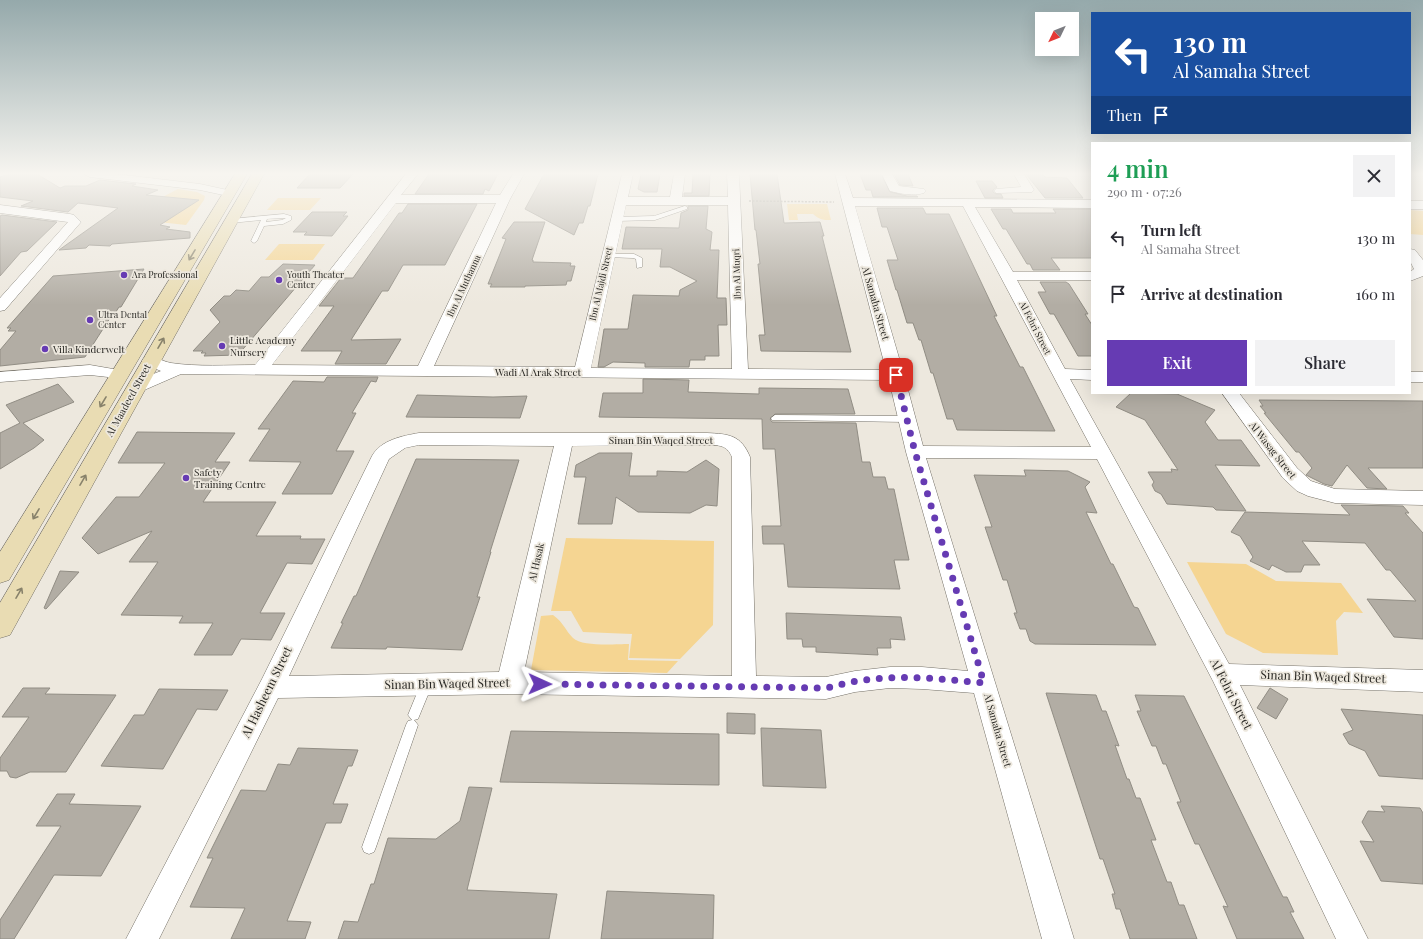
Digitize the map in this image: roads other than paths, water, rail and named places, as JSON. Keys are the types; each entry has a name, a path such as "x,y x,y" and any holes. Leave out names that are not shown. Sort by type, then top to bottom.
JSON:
{"street":[{"path":"0,308 74,222 69,218"},
{"name":"Al Maadeed Street","path":"0,627 136,387 142,357 217,218"},
{"name":"Al Maadeed Street","path":"0,573 118,378 142,357 233,218"},
{"path":"260,369 378,218"},
{"name":"Ibn Al Muthanna","path":"423,372 496,218"},
{"name":"Ibn Al Muqri","path":"735,218 740,374"},
{"name":"Al Samaha Street","path":"852,218 896,375 915,452 1058,939"},
{"name":"Al Fehri Street","path":"971,218 1008,276 1059,374 1222,674 1352,939"},
{"name":"Ibn Al Majdi Street","path":"582,372 616,219"},
{"path":"1411,254 1420,264 1421,269 1420,272 1411,276"},
{"path":"1008,276 1091,276"},
{"path":"90,370 123,358 142,357"},
{"name":"Wadi Al Arak Street","path":"142,357 161,366 179,369 896,375"},
{"name":"Wadi Al Arak Street","path":"136,387 179,369"},
{"path":"0,377 90,370 114,373 118,378"},
{"path":"1059,374 1091,375"},
{"path":"1411,377 1423,377"},
{"name":"Al Wasag Street","path":"1231,394 1290,473 1304,486 1315,492 1334,496 1423,498"},
{"name":"Sinan Bin Waqed Street","path":"391,446 403,441 419,439 722,440 730,442 737,447 741,457 744,688"},
{"name":"Al Hasak","path":"509,683 564,440"},
{"name":"Al Hasheem Street","path":"142,939 271,687 381,456 391,446"},
{"path":"915,452 1103,453"},
{"name":"Sinan Bin Waqed Street","path":"1222,674 1423,681"},
{"name":"Sinan Bin Waqed Street","path":"271,687 509,683 744,688 826,688 858,681 903,677 934,678 984,683"}],"lane":[{"path":"231,221 258,218"},
{"path":"254,241 265,218"},
{"path":"262,224 283,222 289,218"},
{"path":"616,219 655,218"},
{"path":"608,256 634,256 639,258 639,267"},
{"path":"775,418 907,419"},
{"path":"369,848 426,685"}],"place":[{"name":"Ara Professional","path":"124,275"},
{"name":"Youth Theater Center","path":"279,280"},
{"name":"Ultra Dental Center","path":"90,320"},
{"name":"Little Academy Nursery","path":"222,346"},
{"name":"Villa Kinderwelt","path":"45,349"},
{"name":"Safety Training Centre","path":"186,478"}]}
